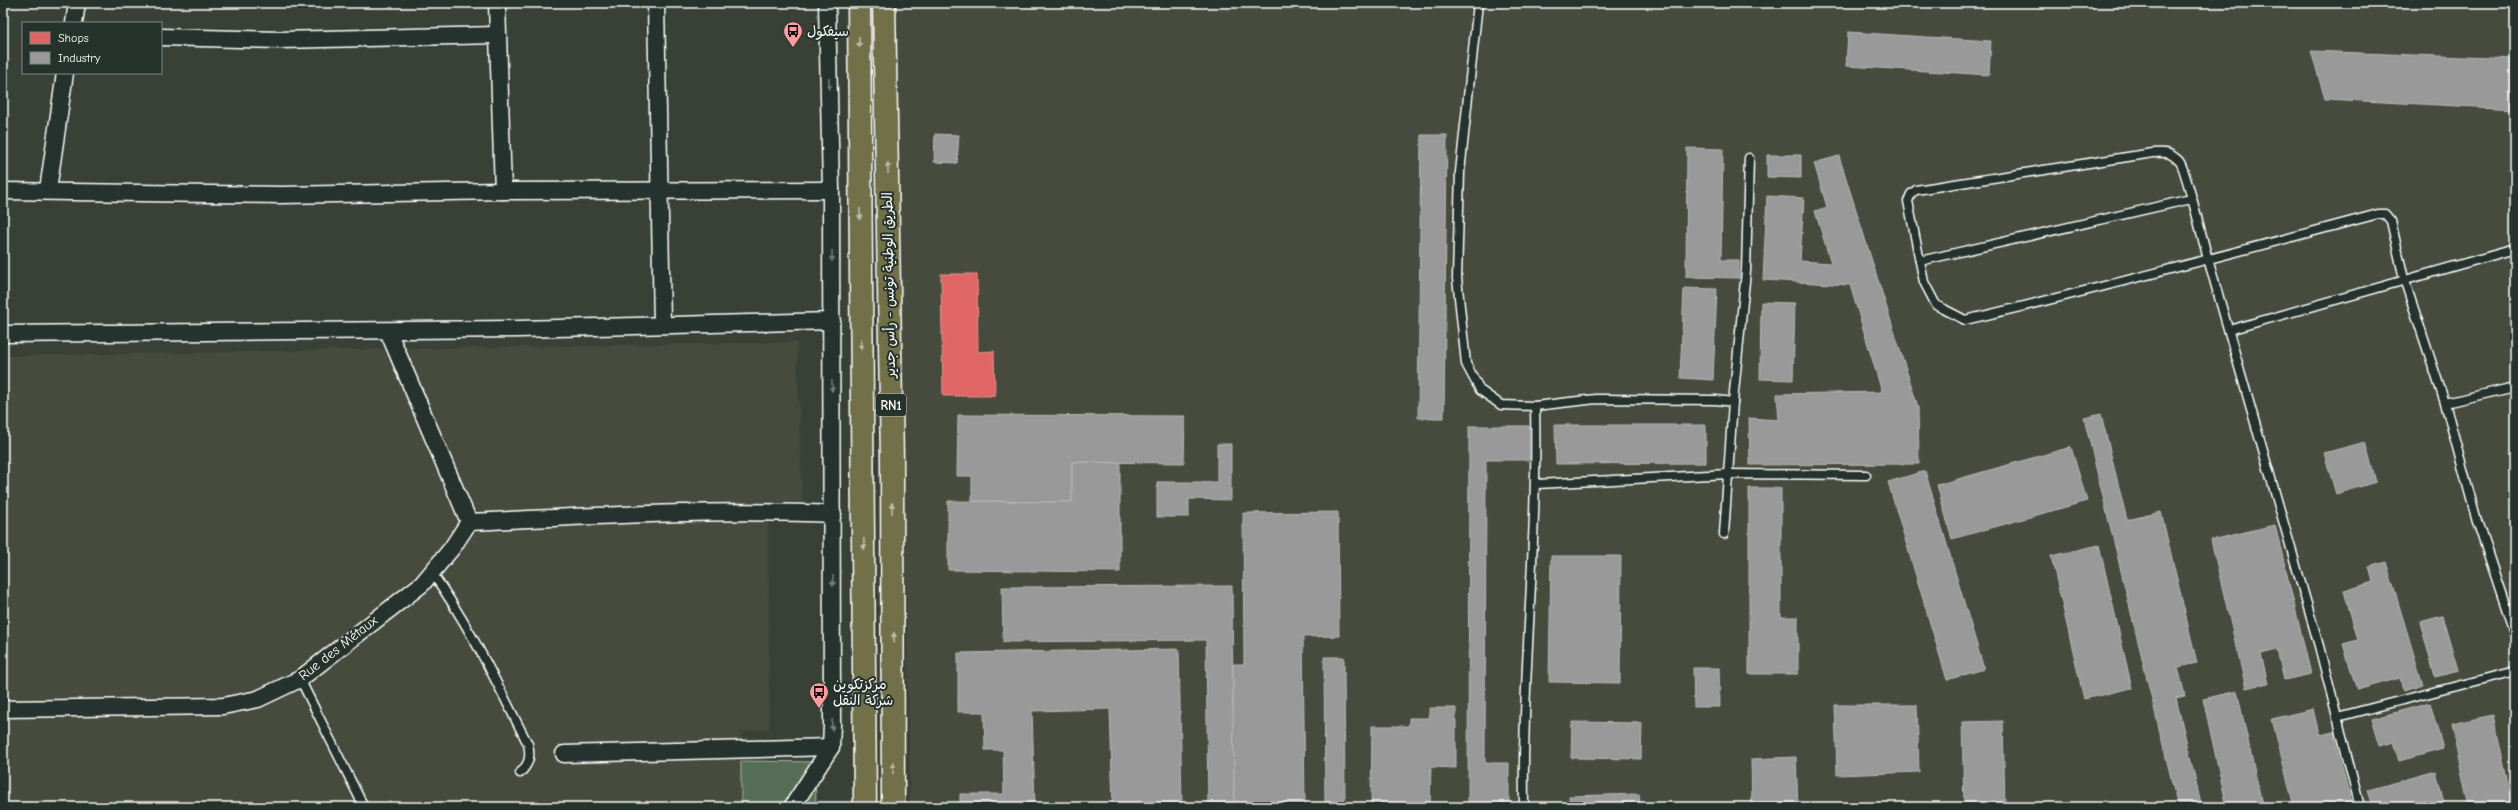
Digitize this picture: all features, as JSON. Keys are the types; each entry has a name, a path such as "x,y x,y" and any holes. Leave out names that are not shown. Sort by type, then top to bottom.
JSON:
{"main road":[{"name":"الطريق الوطنية تونس - رأس جدير","path":"859,3 865,807"},
{"name":"الطريق الوطنية تونس - رأس جدير","path":"884,3 892,460 893,807"}],"street":[{"path":"74,22 77,3"},
{"path":"497,3 503,191"},
{"path":"656,3 662,324"},
{"path":"792,807 831,748 833,514 832,321 827,3"},
{"path":"162,37 280,40 497,36"},
{"path":"48,190 66,74"},
{"path":"3,191 48,190 281,195 503,191 831,190"},
{"path":"3,334 388,331 832,321"},
{"path":"388,331 469,522 603,516 783,512 833,514"},
{"name":"Rue des Métaux","path":"3,709 223,706 258,699 300,679 422,584 452,548 469,522"},
{"path":"564,754 831,748"}],"lane":[{"path":"1478,3 1460,172 1457,278 1466,364 1480,390 1501,405 1535,406 1596,399 1716,400 1734,402"},
{"path":"2360,807 2337,717 2229,330 2208,259 2180,162 2168,152 2153,153 1916,190 1911,194 1908,201 1924,282 1936,305 1965,320 2208,259 2378,214 2385,214 2391,221 2404,279 2444,403 2477,521 2515,635"},
{"path":"1724,534 1746,271 1749,158"},
{"path":"1920,261 2191,199"},
{"path":"2229,330 2404,279 2515,249"},
{"path":"2444,403 2515,387"},
{"path":"1524,807 1523,756 1537,484 1535,406"},
{"path":"1537,484 1728,474 1866,475"},
{"path":"432,572 450,598 478,647 528,744 530,755 526,766 520,773"},
{"path":"2337,717 2515,671"},
{"path":"300,679 364,807"}],"shaded area":[{"path":"896,3 2515,3 2515,807 910,807"},
{"path":"797,342 802,502 768,503 769,729 741,732 741,807 3,807 3,356"}],"green space":[{"path":"741,761 815,762 816,807 741,807"}],"building: Shops":[{"path":"941,274 977,274 978,352 994,351 995,396 943,396"}],"building: Industry":[{"path":"1848,32 1991,41 1989,75 1846,66"},
{"path":"2311,51 2515,59 2515,109 2325,99"},
{"path":"935,134 959,135 957,163 934,162"},
{"path":"1421,135 1447,135 1444,418 1418,418"},
{"path":"1687,148 1723,149 1721,260 1739,260 1739,278 1686,277"},
{"path":"1767,155 1801,155 1801,178 1767,177"},
{"path":"1839,156 1918,407 1919,464 1750,465 1749,418 1779,420 1777,394 1882,392 1850,285 1763,280 1767,196 1804,198 1800,261 1831,263 1815,211 1827,207 1814,163"},
{"path":"1684,288 1717,289 1713,380 1680,378"},
{"path":"1761,302 1795,303 1793,380 1760,379"},
{"path":"2101,414 2127,520 2161,512 2197,663 2178,667 2185,696 2176,698 2202,807 2178,807 2084,418"},
{"path":"958,415 1185,416 1184,463 1072,462 1072,502 972,501 972,476 957,476"},
{"path":"1555,425 1706,425 1706,463 1556,464"},
{"path":"1469,426 1529,426 1529,460 1486,460 1485,763 1509,763 1509,807 1468,807"},
{"path":"2365,442 2376,482 2336,494 2324,453"},
{"path":"1217,444 1231,444 1231,500 1189,499 1189,517 1157,517 1157,482 1217,482"},
{"path":"2071,447 2087,501 1952,539 1937,485"},
{"path":"1072,462 1120,463 1120,572 948,570 948,501 1072,502"},
{"path":"1925,471 1984,669 1947,680 1888,482"},
{"path":"1749,488 1781,488 1781,617 1798,617 1798,674 1749,674"},
{"path":"1338,512 1339,636 1303,637 1305,807 1234,807 1233,664 1244,664 1243,513"},
{"path":"2275,525 2311,674 2284,680 2277,650 2261,654 2268,683 2246,688 2211,540"},
{"path":"2099,545 2132,688 2084,699 2051,556"},
{"path":"1551,556 1621,556 1620,683 1549,682"},
{"path":"2386,562 2423,685 2403,691 2400,678 2357,690 2343,644 2358,640 2344,591 2373,582 2369,567"},
{"path":"1232,586 1234,807 1208,807 1206,640 1003,642 1002,587"},
{"path":"2442,616 2458,671 2435,677 2420,622"},
{"path":"1179,649 1182,807 1113,807 1110,709 1032,711 1035,807 960,807 960,794 1004,794 1003,750 985,750 984,712 958,712 958,653"},
{"path":"1324,657 1344,657 1345,807 1325,807"},
{"path":"1693,668 1719,668 1720,707 1694,707"},
{"path":"2237,691 2262,804 2247,807 2227,807 2203,699"},
{"path":"2430,703 2443,749 2399,761 2393,742 2379,746 2371,719"},
{"path":"1835,705 1917,705 1919,772 1837,775"},
{"path":"1429,708 1456,708 1456,768 1431,767 1430,807 1371,807 1372,726 1409,726 1409,718 1429,718"},
{"path":"2313,709 2319,734 2334,731 2352,807 2294,807 2272,719"},
{"path":"2493,715 2513,807 2469,807 2451,724"},
{"path":"2003,721 2005,807 1964,807 1962,722"},
{"path":"1572,722 1642,723 1641,759 1571,758"},
{"path":"1796,757 1798,807 1752,807 1751,759"},
{"path":"2436,771 2445,807 2373,807 2368,790"},
{"path":"1639,794 1640,807 1569,807 1569,796"}],"place":[{"name":"سيفكول","path":"793,48"},
{"name":"مركزتكوين شركة النقل","path":"819,709"}]}
